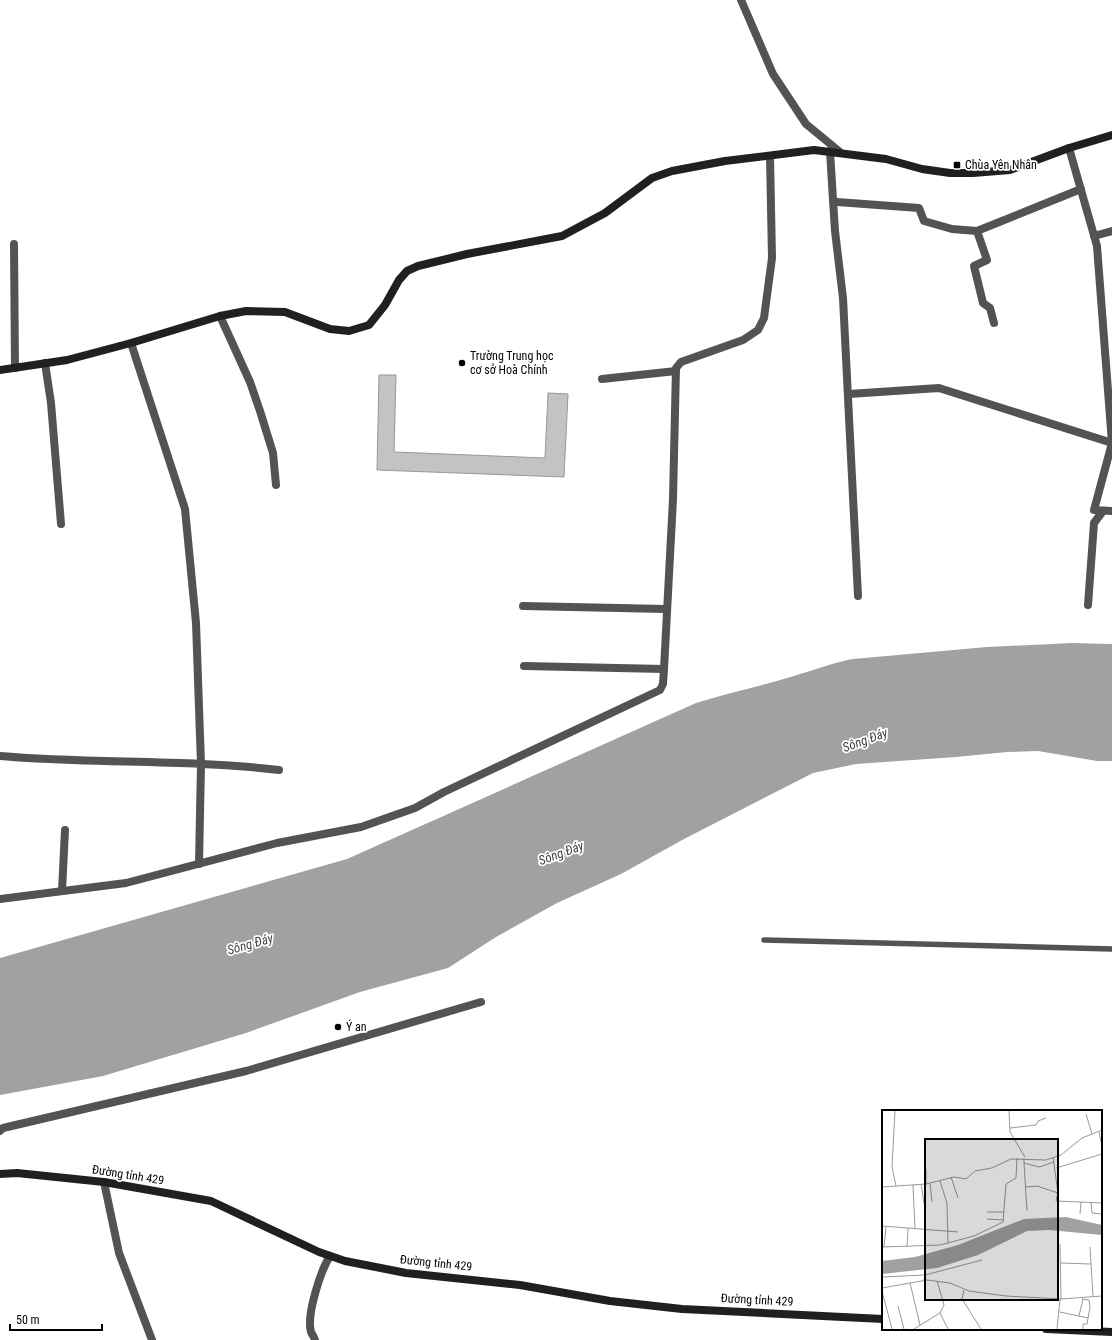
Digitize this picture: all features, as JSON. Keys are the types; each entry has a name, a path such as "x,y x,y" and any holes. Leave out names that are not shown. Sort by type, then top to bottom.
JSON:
{"street":[{"path":"741,0 773,74 806,124 843,155"},
{"path":"0,370 68,360 131,344 220,316 246,311 285,312 330,329 349,332 369,325 385,305 399,280 407,271 418,266 467,254 562,236 606,213 652,178 672,171 725,161 814,150 843,155 886,159 950,173 1010,170 1069,148 1112,135"},
{"path":"1069,148 1097,246 1112,443 1094,510 1112,511"},
{"path":"830,152 835,231 843,298 858,596"},
{"path":"0,899 18,898 126,883 277,843 317,837 360,827 415,808 444,792 657,692 663,687 673,499 676,368 681,362 743,340 758,330 764,318 772,258 770,156"},
{"path":"833,200 837,202 919,208 924,221 952,230 977,231 1081,189"},
{"path":"977,231 987,260 974,266 983,303 990,308 994,323"},
{"path":"1094,236 1112,231"},
{"path":"14,244 15,368"},
{"path":"220,316 250,382 260,411 273,453 276,485"},
{"path":"131,344 185,510 194,588 201,764 199,864"},
{"path":"44,363 51,403 61,524"},
{"path":"602,379 676,371"},
{"path":"849,394 939,388 1112,443"},
{"path":"1088,605 1094,524 1103,511"},
{"path":"523,606 666,609"},
{"path":"524,666 664,669"},
{"path":"0,756 72,761 201,764 279,770"},
{"path":"62,891 65,830"},
{"path":"1,1129 246,1071 481,1002"},
{"name":"Đường tỉnh 429","path":"0,1174 17,1173 104,1182 211,1201 330,1256 351,1263 406,1273 520,1285 610,1301 682,1309 882,1319"},
{"path":"104,1182 119,1252 152,1340"},
{"path":"315,1340 311,1332 310,1323 317,1284 324,1266 330,1256"},
{"path":"1068,1330 1112,1332"}],"lane":[{"path":"764,940 1112,949"}],"water":[{"name":"Sông Đáy","path":"1072,643 1112,644 1112,761 1097,761 1038,751 1007,752 856,764 813,773 684,839 621,874 557,903 496,937 448,968 360,992 246,1033 103,1076 0,1095 0,958 347,859 696,703 709,699 853,659 987,647"}],"building":[{"path":"379,375 396,375 394,452 545,458 548,393 568,394 564,477 377,470"}],"place":[{"name":"Chùa Yên Nhân","path":"957,165"},
{"name":"Trường Trung học cơ sở Hoà Chính","path":"462,363"},
{"name":"Ý an","path":"338,1027"}]}
